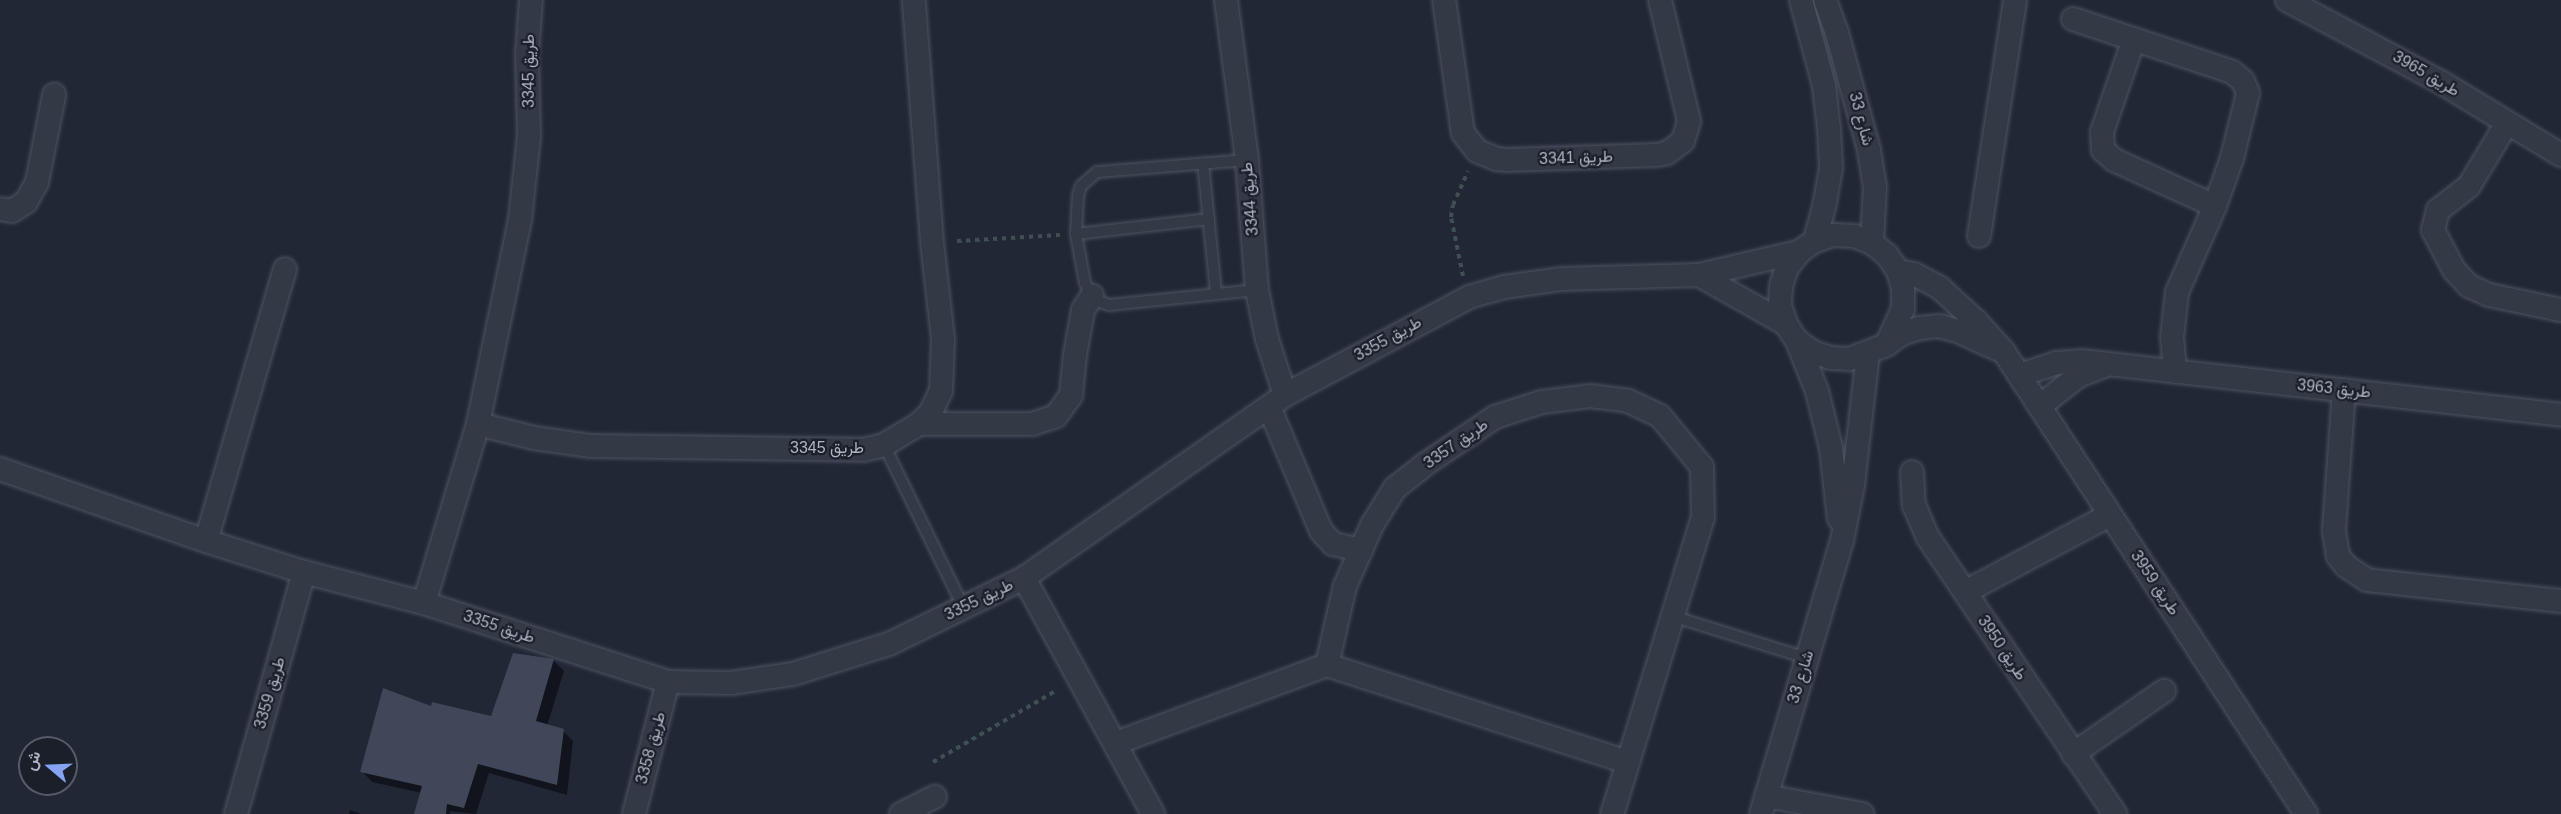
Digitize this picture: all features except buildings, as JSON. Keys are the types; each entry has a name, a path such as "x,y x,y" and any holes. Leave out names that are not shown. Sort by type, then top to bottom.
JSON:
{"street":[{"name":"طريق 3345","path":"424,603 477,424 520,220 529,136 527,54 531,0"},
{"name":"طريق 3345","path":"477,424 534,438 591,446 863,450 884,445 919,424 931,412 941,391 943,339 932,242 914,0"},
{"name":"طريق 3344","path":"1226,0 1247,160 1257,290 1277,401 1321,531 1333,544 1361,550"},
{"path":"1443,0 1460,122 1469,143 1477,151"},
{"name":"طريق 3341","path":"1477,151 1486,156 1507,160 1657,155 1676,148 1688,131 1689,121 1659,0"},
{"name":"شارع 33","path":"1801,0 1824,86 1831,168 1826,203 1807,246"},
{"name":"شارع 33","path":"1825,0 1837,33 1869,150 1875,186 1872,243"},
{"path":"1979,236 2015,0"},
{"name":"طريق 3965","path":"2287,0 2434,78 2561,155"},
{"path":"2073,19 2232,72 2243,81 2248,93 2232,158 2215,206 2177,292 2172,338 2175,372"},
{"path":"2134,39 2102,132 2103,150 2114,160 2215,206"},
{"path":"0,209 12,211 26,202 37,182 54,95"},
{"path":"2507,123 2469,186 2438,210 2433,230 2454,270 2478,292 2561,310"},
{"path":"1791,332 1780,305 1781,286 1787,267 1807,246 1834,235 1854,236 1872,243 1887,255 1898,271 1903,290 1902,309 1877,349"},
{"name":"طريق 3355","path":"0,469 206,541 304,572 424,603 668,682 731,683 793,674 889,644 1024,578 1277,401 1468,297 1504,287 1562,279 1699,274 1807,246"},
{"path":"206,541 285,269"},
{"name":"طريق 3959","path":"1898,271 1914,274 1940,288 1977,322 2004,352 2306,814"},
{"path":"1699,274 1791,332 1813,352 1831,358 1850,359 1877,349 1901,334 1920,327 1939,327 1958,331 2004,352"},
{"path":"919,424 1032,424 1056,416 1071,395 1083,310 1092,296"},
{"name":"شارع 33","path":"1791,332 1817,391 1831,448 1842,541"},
{"name":"شارع 33","path":"1764,805 1842,541 1877,349"},
{"name":"طريق 3963","path":"2020,375 2068,361 2561,415"},
{"name":"طريق 3963","path":"2040,406 2078,376 2108,364"},
{"path":"2344,390 2334,531 2338,556 2346,566 2367,580 2561,601"},
{"name":"طريق 3357","path":"1327,665 1345,586 1372,525 1395,488 1495,417 1542,402 1590,396 1628,401 1660,416 1702,466 1703,517 1612,814"},
{"name":"طريق 3950","path":"1912,472 1914,505 1920,521 1965,592 2115,814"},
{"path":"1965,592 2110,515"},
{"name":"طريق 3359","path":"236,814 304,572"},
{"path":"1024,578 1153,814"},
{"path":"1116,743 1327,665 1628,762"},
{"name":"طريق 3358","path":"634,814 668,682"},
{"path":"2073,754 2164,692"},
{"path":"901,814 935,797"},
{"path":"1764,805 1862,814"}],"lane":[{"path":"1247,160 1097,172 1088,178 1078,196 1076,234 1085,283 1092,296 1109,305 1257,290"},
{"path":"1203,163 1216,294"},
{"path":"1076,234 1209,219"},
{"path":"884,445 964,608"},
{"path":"1671,616 1807,658"}],"path":[{"path":"1468,297 1451,217 1453,205 1477,151"},
{"path":"932,242 1076,234"},
{"path":"933,762 1079,677"}]}
